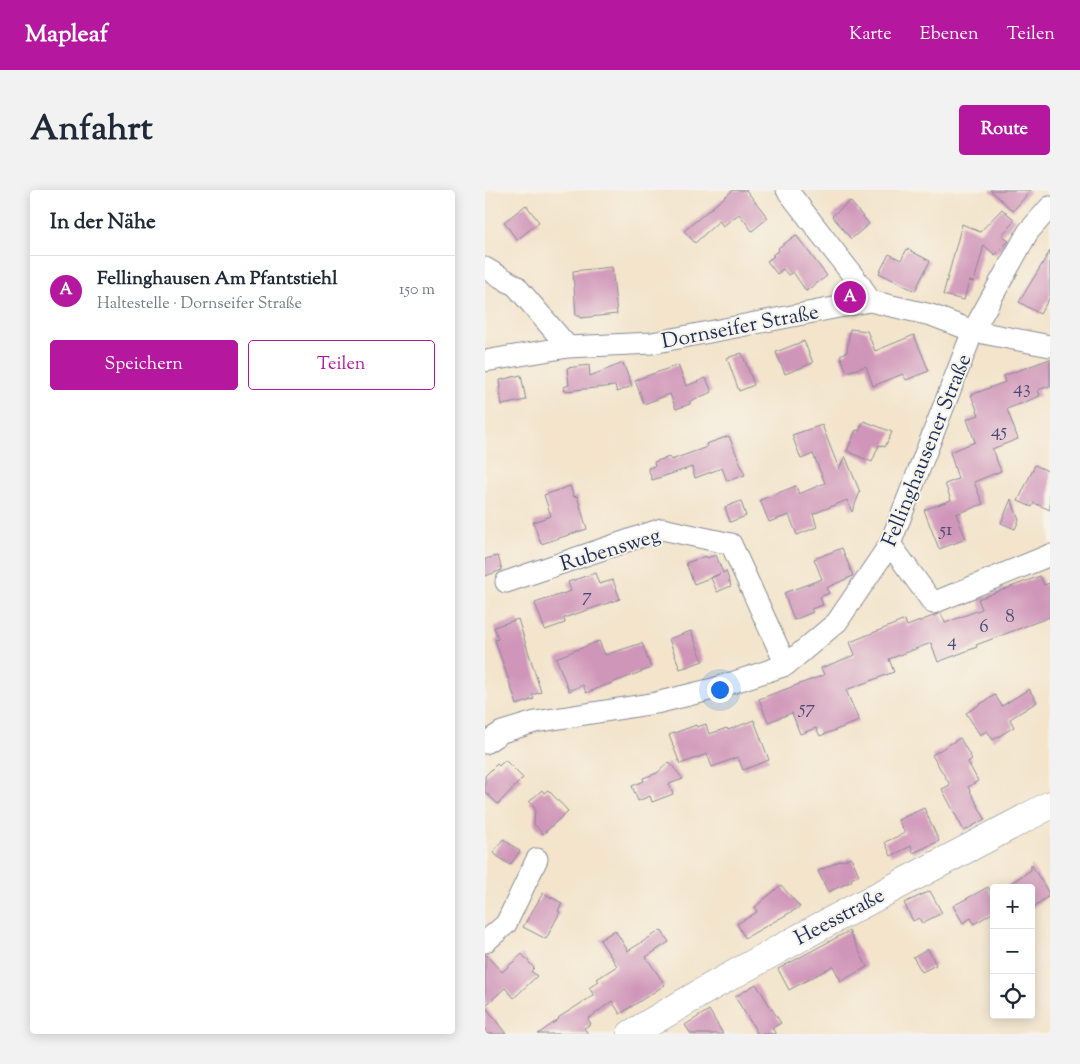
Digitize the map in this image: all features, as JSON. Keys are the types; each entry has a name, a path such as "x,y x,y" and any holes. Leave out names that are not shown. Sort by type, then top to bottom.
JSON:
{"main road":[{"name":"Heesstraße","path":"631,1034 821,926 1050,805"}],"street":[{"path":"787,190 861,286 870,301"},
{"name":"Fellinghausener Straße","path":"485,743 502,732 535,722 656,703 713,689 786,665 837,622 890,544 973,331 1029,232 1050,207"},
{"path":"485,268 516,286 568,347"},
{"name":"Dornseifer Straße","path":"485,361 568,347 652,343 870,301 931,315 973,331 1050,346"},
{"name":"Rubensweg","path":"507,582 662,529 731,544 786,665"},
{"path":"890,544 933,603 1050,555"},
{"path":"485,942 506,924 537,859"}],"building":[{"path":"733,190 746,190 768,218 752,231 739,214 723,226 719,221 695,243 684,231"},
{"path":"990,190 1031,190 1013,211"},
{"path":"850,201 869,224 851,239 832,216"},
{"path":"526,205 539,222 517,240 504,222"},
{"path":"1002,209 1015,220 1002,235 1009,241 995,255 984,245 974,282 969,281 964,300 943,295 962,224 980,232"},
{"path":"796,235 827,276 806,291 793,272 788,275 783,269 777,274 767,261 774,256 772,255 779,250 778,248"},
{"path":"907,249 930,261 915,291 879,273 889,254 901,260"},
{"path":"1050,251 1050,297 1040,314 1019,302"},
{"path":"612,267 617,314 580,318 580,316 576,316 573,271"},
{"path":"850,329 867,331 875,351 914,335 929,371 906,380 903,374 873,386 866,366 847,372 840,355 847,352"},
{"path":"804,341 813,363 785,374 776,352"},
{"path":"742,353 754,385 739,391 727,358"},
{"path":"1050,359 1050,386 1038,390 1040,396 1007,409 1018,439 992,449 1001,471 974,482 983,504 956,514 966,539 939,549 924,510 951,500 945,484 958,479 950,452 975,442 967,419 979,415 971,395 1005,382 1003,376"},
{"path":"623,363 632,386 617,392 615,386 565,391 564,387 569,385 567,368 589,365 590,376"},
{"path":"678,365 686,386 706,378 712,392 676,409 670,394 644,404 635,380"},
{"path":"521,375 526,400 502,405 499,387 501,387 500,380"},
{"path":"864,421 892,432 885,447 879,445 872,462 847,451 856,430 859,431"},
{"path":"822,425 839,469 845,456 860,492 852,512 847,500 813,514 817,527 797,535 789,515 769,522 760,500 796,486 799,494 825,483 813,454 801,459 792,435"},
{"path":"729,436 745,475 727,481 722,468 695,478 692,467 652,480 648,468 655,466 654,462 669,457 671,460 707,447 706,444"},
{"path":"1035,465 1050,472 1050,510 1034,503 1032,507 1018,501"},
{"path":"570,486 574,497 577,496 587,529 541,544 533,522 551,516 544,495"},
{"path":"1011,499 1019,520 1015,529 1001,523"},
{"path":"741,501 746,516 730,522 725,507"},
{"path":"842,548 853,576 826,588 829,593 820,597 823,605 811,609 813,612 794,620 784,593 822,579 814,559"},
{"path":"716,555 723,573 726,571 731,586 717,592 711,578 720,574 694,584 686,563 706,556 707,558"},
{"path":"498,556 502,570 485,576 485,559"},
{"path":"595,573 599,584 613,580 620,599 564,618 565,623 545,630 535,603 571,591 568,582"},
{"path":"1040,576 1044,585 1050,583 1050,617 976,645 977,647 938,662 931,643 889,659 894,672 846,690 859,721 820,736 816,728 800,734 792,713 768,722 759,699 824,675 821,668 855,655 850,642 905,620 907,626 941,613 945,623 982,609 978,599"},
{"path":"518,619 541,692 532,695 534,699 517,705 495,640 498,639 494,627"},
{"path":"691,631 703,661 680,669 669,639"},
{"path":"599,641 605,655 642,643 651,668 586,693 583,685 569,691 556,658"},
{"path":"1029,689 1037,702 1010,719 1014,727 993,740 987,731 980,735 966,713 995,695 1002,706"},
{"path":"754,720 769,760 743,770 738,757 712,767 707,754 680,764 669,735 696,725 697,727 706,724 709,734 727,728 728,730"},
{"path":"960,738 972,759 968,762 978,781 968,787 985,819 964,831 942,789 950,785 932,755"},
{"path":"505,760 523,778 498,804 485,792 485,776 497,764 499,766"},
{"path":"669,762 683,779 669,784 673,794 652,802 650,796 638,801 632,786 644,781 643,778 657,773"},
{"path":"542,790 544,793 548,790 568,811 543,834 534,824 535,808 529,802"},
{"path":"924,808 939,841 913,853 911,846 891,856 885,842 905,833 898,820"},
{"path":"503,839 520,851 510,865 493,853"},
{"path":"851,857 859,875 851,879 852,881 828,892 818,871"},
{"path":"1031,864 1050,895 1035,906 1035,884 1009,884 1031,870"},
{"path":"781,885 800,907 745,938 737,924 757,912 755,907"},
{"path":"988,887 990,890 990,914 974,924 971,918 963,923 953,906"},
{"path":"930,891 942,913 922,923 919,918 913,921 904,903"},
{"path":"543,893 562,903 558,911 560,912 546,939 523,927"},
{"path":"615,930 628,951 661,930 669,942 646,957 665,985 620,1014 612,1001 588,1019 591,1024 584,1028 588,1034 538,1034 558,1018 594,995 589,988 599,981 597,979 617,966 600,940"},
{"path":"849,931 867,967 841,981 833,966 789,990 778,969"},
{"path":"928,949 936,965 922,972 913,957"},
{"path":"485,954 502,972 522,954 534,968 531,971 537,976 514,998 505,988 485,1006"},
{"path":"756,984 781,1023 772,1028 776,1034 758,1034 735,997"},
{"path":"485,1006 506,1034 485,1034"},
{"path":"709,1010 723,1034 691,1034 685,1025"}],"place":[{"name":"Fellinghausen Am Pfantstiehl","path":"850,297"}]}
